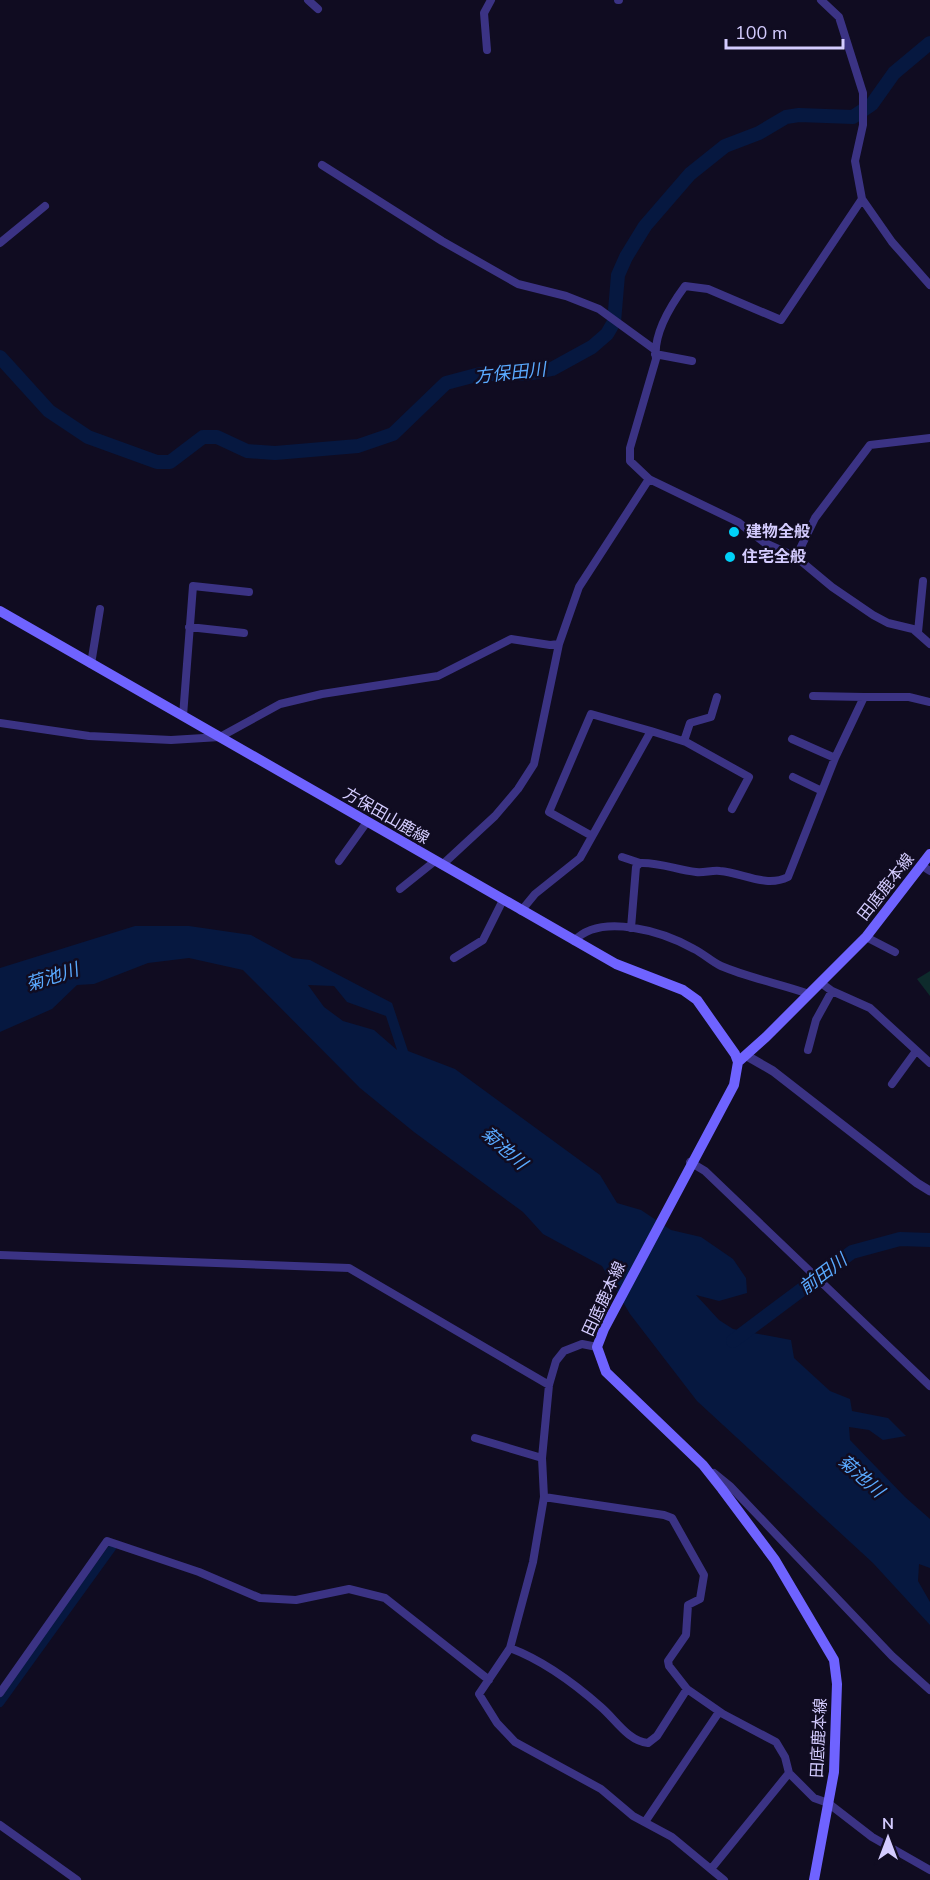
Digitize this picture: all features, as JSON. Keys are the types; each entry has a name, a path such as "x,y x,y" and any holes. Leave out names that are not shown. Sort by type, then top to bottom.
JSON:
{"main road":[{"name":"方保田山鹿線","path":"0,611 574,941 616,964 691,995 742,1059"},
{"name":"田底鹿本線","path":"814,1880 835,1756 837,1684 834,1660 775,1560 703,1465 613,1381 600,1360 597,1347 604,1329 690,1162 734,1085 742,1059 866,937 926,868 930,854"}],"street":[{"path":"308,0 318,9"},
{"path":"487,50 484,13 491,0"},
{"path":"820,0 839,17 863,93 863,125 855,161 862,199 892,242 930,285"},
{"path":"322,165 442,241 518,284 566,296 599,309 655,351 692,361"},
{"path":"862,199 781,320 708,289 685,285 663,326 629,456 633,467 649,479 738,522 765,543 796,556 832,587 873,615 888,623 918,632 930,644"},
{"path":"0,243 45,206"},
{"path":"796,556 815,518 870,445 930,438"},
{"path":"400,889 438,863 495,816 518,789 534,764 559,644 579,587 649,479"},
{"path":"918,632 923,581"},
{"path":"183,716 193,586 249,592"},
{"path":"91,664 100,609"},
{"path":"189,627 244,633"},
{"path":"0,723 18,723 89,736 171,740 220,737 280,704 322,694 438,676 511,639 550,645 559,644"},
{"path":"813,696 909,697 930,702"},
{"path":"622,857 697,872 720,871 741,878 780,881 789,877 835,758 864,696"},
{"path":"684,741 690,723 711,717 717,697"},
{"path":"592,836 549,812 591,714 684,741 749,777 732,809"},
{"path":"521,911 535,894 580,858 651,731"},
{"path":"792,739 835,758"},
{"path":"793,777 822,791"},
{"path":"339,861 367,822"},
{"path":"631,928 636,867 640,862"},
{"path":"454,958 483,940 503,900"},
{"path":"574,941 590,928 604,925 631,928 674,939 720,966 809,994"},
{"path":"866,937 895,952"},
{"path":"821,983 832,991 870,1008 930,1063"},
{"path":"808,1050 816,1020 832,991"},
{"path":"892,1084 916,1051"},
{"path":"742,1059 773,1071 917,1184 930,1191"},
{"path":"690,1162 705,1171 930,1386"},
{"path":"0,1255 349,1268 549,1385"},
{"path":"597,1347 582,1344 564,1351 556,1361 549,1385 542,1458 544,1497 532,1562 510,1648 480,1694 497,1723 515,1742 601,1790 633,1816 672,1837 724,1880"},
{"path":"475,1438 542,1458"},
{"path":"703,1465 730,1486 892,1656 930,1690"},
{"path":"544,1497 672,1518 704,1575 700,1599 688,1605 686,1635 668,1661 687,1689 719,1712 776,1742 785,1757 789,1773 814,1798 828,1803 873,1837 930,1869"},
{"path":"0,1694 107,1542 199,1572 260,1598 296,1600 349,1589 385,1598 489,1680"},
{"path":"510,1648 525,1654 583,1693 637,1742 648,1743 657,1736 687,1689"},
{"path":"645,1822 719,1712"},
{"path":"711,1869 789,1773"},
{"path":"0,1825 77,1880"}],"green space":[{"path":"930,971 930,996 917,979"}],"water":[{"name":"菊池川","path":"135,926 189,926 251,935 293,958 310,960 392,1003 408,1051 455,1069 600,1175 617,1203 641,1210 671,1230 701,1237 733,1259 746,1278 747,1293 719,1301 696,1295 719,1320 733,1329 791,1340 794,1358 830,1391 850,1399 852,1411 888,1418 906,1436 883,1440 869,1430 849,1427 850,1440 905,1497 930,1519 930,1568 919,1564 918,1581 930,1602 930,1625 873,1563 697,1401 630,1314 602,1266 543,1234 523,1212 414,1132 360,1088 243,970 189,958 148,963 94,984 77,985 52,1009 0,1032 0,968","holes":["308,985 334,986 347,1002 386,1016 397,1050 374,1030 343,1021 324,1007"]}],"waterway":[{"name":"方保田川","path":"0,357 49,411 88,437 157,462 170,462 203,437 217,437 247,451 275,453 358,446 393,434 446,383 480,374 528,374 552,369 592,347 607,334 614,322 618,275 626,257 645,226 690,174 725,146 759,133 786,117 799,115 853,117 872,104 894,73 930,43"},
{"name":"前田川","path":"733,1341 852,1252 900,1239 930,1240"},
{"path":"0,1703 112,1548"}],"place":[{"name":"建物全般","path":"734,532"},
{"name":"住宅全般","path":"730,557"}]}
